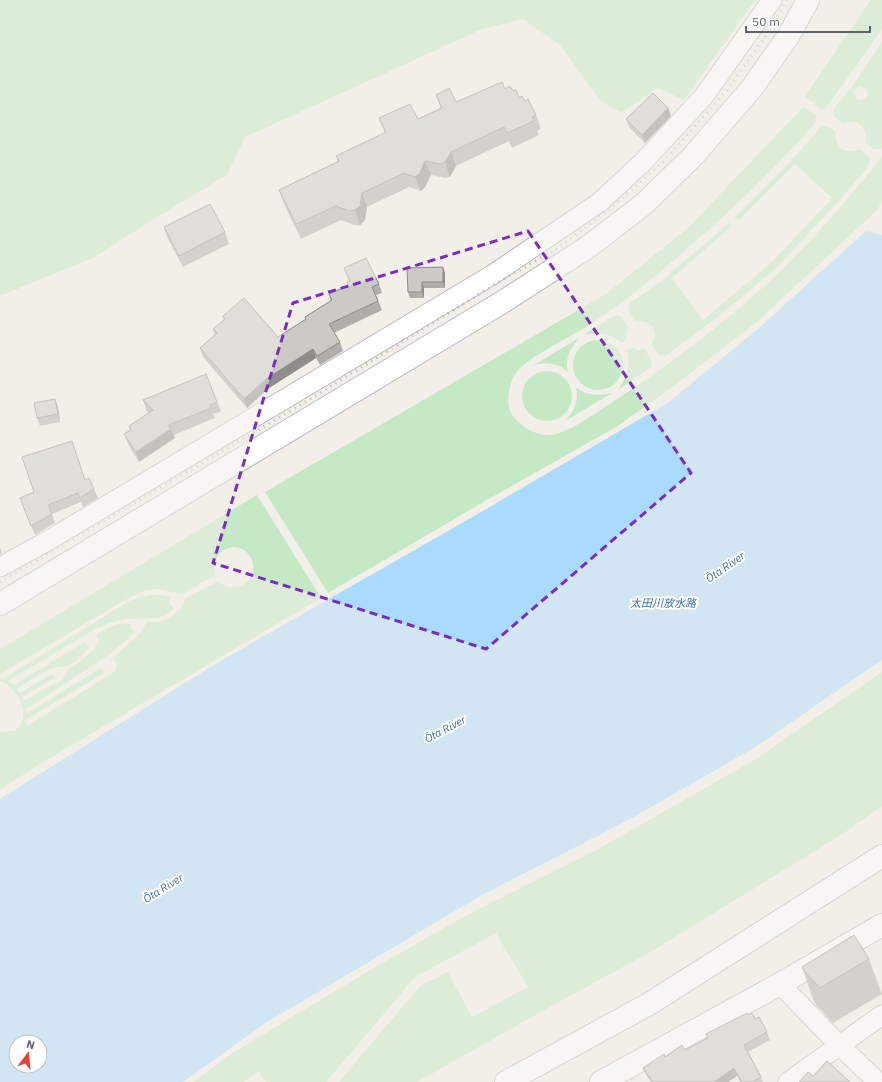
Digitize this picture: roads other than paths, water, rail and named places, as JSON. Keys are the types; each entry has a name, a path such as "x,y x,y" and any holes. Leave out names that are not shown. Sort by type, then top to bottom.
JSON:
{"street":[{"path":"0,567 56,536 492,276 600,202 644,161 704,96 772,0"},
{"path":"0,604 501,303 588,247 644,204 694,155 752,88 789,35 808,0"},
{"path":"506,1082 649,1004 882,856"},
{"path":"605,1081 780,984 882,925"},
{"path":"780,984 878,1082"},
{"path":"788,1082 882,1015"}],"water":[{"name":"太田川放水路","path":"866,231 882,235 882,660 752,749 632,818 480,896 267,1022 183,1082 0,1082 0,799 217,663 476,515 669,402 759,328"}],"railway":[{"path":"0,582 307,401 497,283 558,248 611,208 665,160 728,89 765,37 787,0"}],"water label":[{"name":"Ōta River","path":"725,567"},
{"name":"Ōta River","path":"445,729"},
{"name":"Ōta River","path":"163,888"}]}
